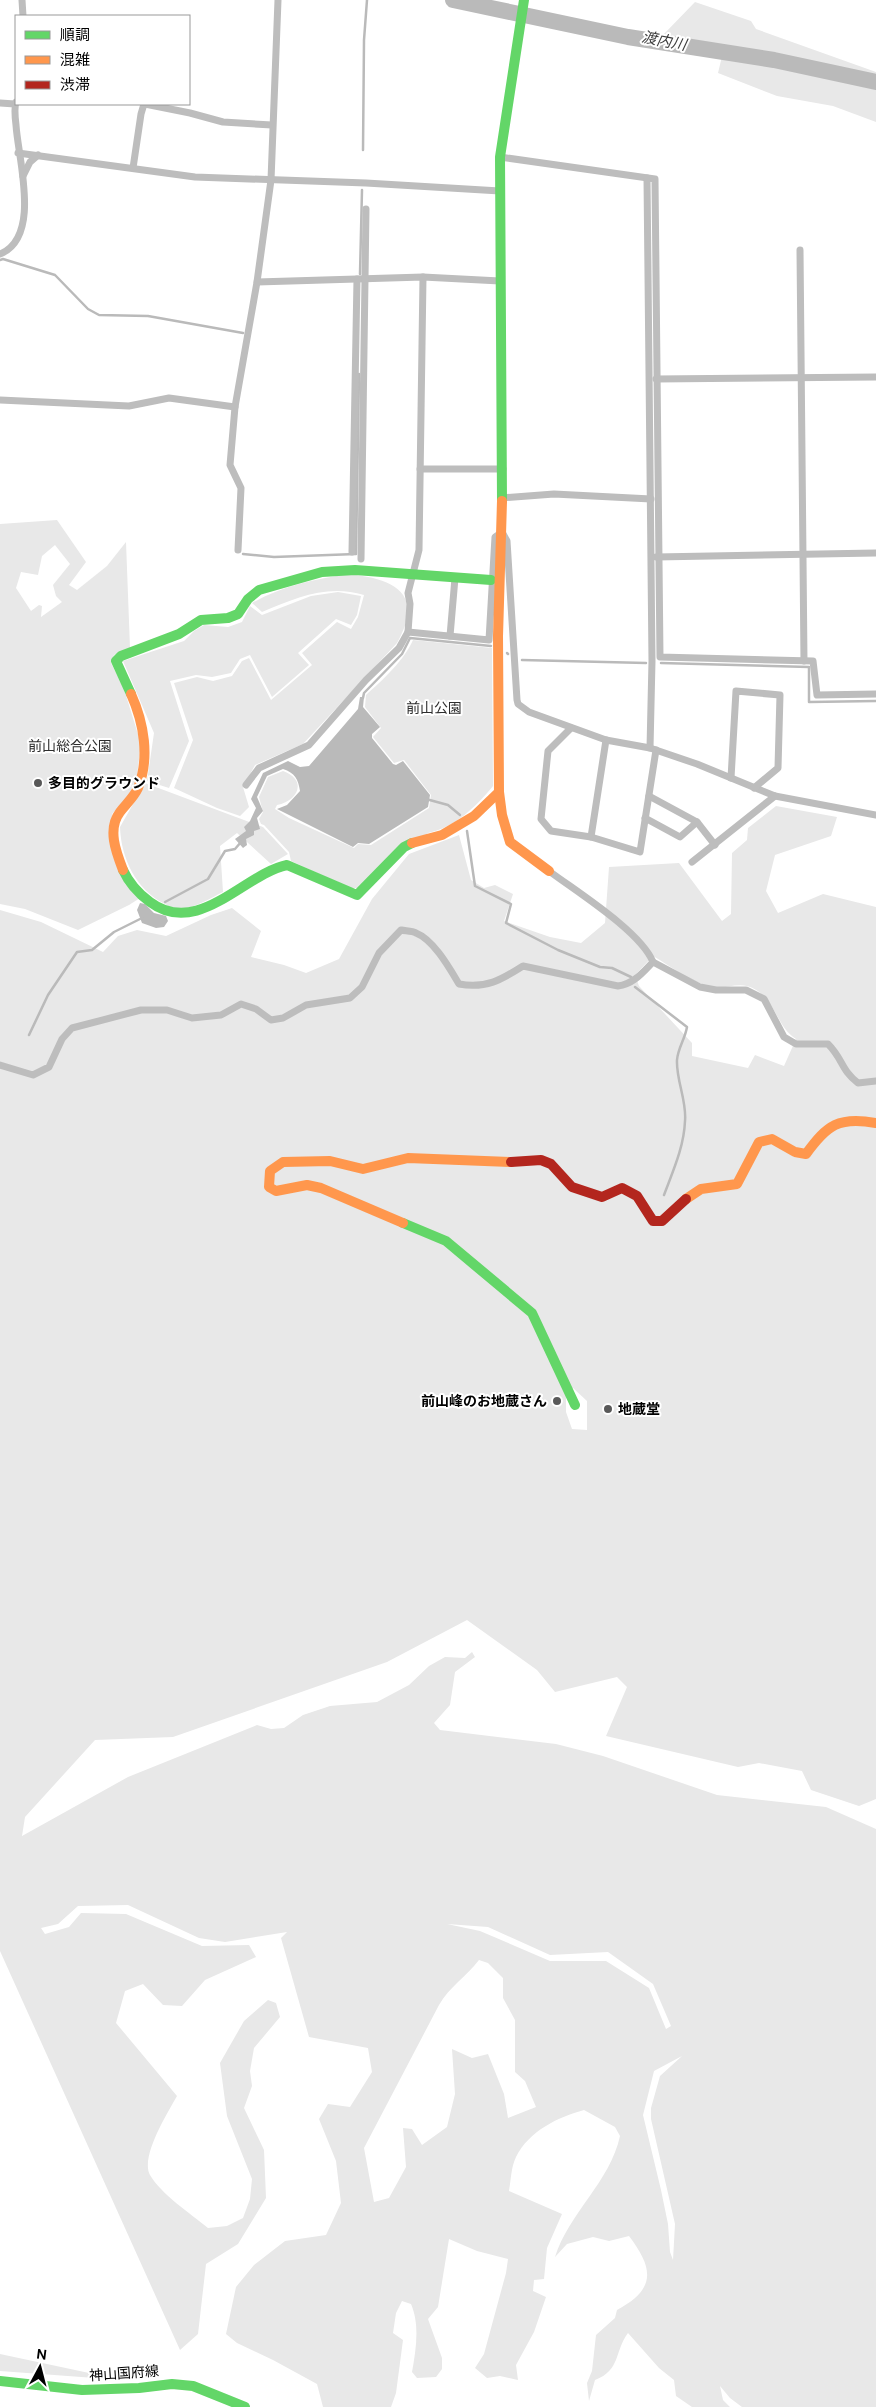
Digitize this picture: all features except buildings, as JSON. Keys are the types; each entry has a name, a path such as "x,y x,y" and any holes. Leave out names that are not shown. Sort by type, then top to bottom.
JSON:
{"street":[{"path":"22,0 22,15"},
{"path":"238,550 242,488 230,465 235,407 257,282 270,180 278,0"},
{"path":"523,4 500,157 503,469 498,636 500,792 502,815 510,842 619,924 648,951 653,962 700,987 716,990 746,990 764,999 784,1036 796,1044 828,1044 838,1054 846,1074 858,1083 876,1081"},
{"path":"0,103 15,103"},
{"path":"0,254 10,248 21,233 24,219 16,105"},
{"path":"133,168 144,105"},
{"path":"150,105 190,112 223,122 272,125"},
{"path":"18,152 195,177 500,191"},
{"path":"22,179 30,162 38,155"},
{"path":"500,157 655,179 660,657 813,661 817,695 876,694"},
{"path":"571,728 548,751 541,819 551,831 591,837 640,852 649,796 653,749 647,178"},
{"path":"352,552 356,350 366,210"},
{"path":"800,250 804,660"},
{"path":"257,282 423,276 500,281"},
{"path":"246,785 259,768 308,744 366,680 399,648 408,632 410,604 408,593 418,550 423,276"},
{"path":"360,279 364,351 361,559"},
{"path":"356,350 364,351"},
{"path":"656,379 876,377"},
{"path":"0,400 129,406 169,398 235,407"},
{"path":"420,469 503,469"},
{"path":"501,498 554,494 651,499"},
{"path":"408,632 488,640 495,537 502,532"},
{"path":"502,532 507,541 518,704 528,712 606,740 653,749 775,796 876,815"},
{"path":"651,556 876,553"},
{"path":"491,580 356,570 322,572 259,590 248,599 238,614 228,618 201,620 179,634 121,656 116,661 133,702 144,742 140,784 136,793 119,812 113,824 113,832 121,866 132,884 149,901 162,910 186,914 287,865 357,895 404,847 415,841 442,835 474,816 500,792"},
{"path":"450,636 455,578"},
{"path":"731,778 736,691 780,695 778,768 754,788"},
{"path":"591,837 606,740"},
{"path":"649,796 697,822 715,845"},
{"path":"692,862 775,796"},
{"path":"646,818 680,837 697,822"},
{"path":"0,1065 33,1075 49,1068 62,1039 72,1028 141,1010 167,1010 192,1018 221,1015 241,1004 256,1009 271,1020 283,1018 306,1005 350,998 362,987 379,953 401,930 417,933 447,964 459,984 474,987 501,980 523,966 622,986 639,976 653,962"},
{"path":"575,1405 532,1313 458,1250 446,1241 321,1188 307,1185 276,1191 269,1186 270,1171 283,1162 330,1161 364,1169 408,1158 496,1163 541,1160 551,1164 572,1187 602,1197 622,1188 636,1196 653,1221 662,1221 694,1192 701,1189 737,1184 759,1142 772,1139 795,1152 806,1154 829,1126 854,1118 876,1123"},
{"name":"神山国府線","path":"0,2381 82,2390 131,2389 172,2384 193,2386 245,2407"}],"green space":[{"path":"695,2 751,21 756,29 876,72 876,122 833,106 777,96 718,73 724,48 663,35"},
{"name":"前山総合公園","path":"57,520 86,562 69,585 77,590 107,566 126,542 130,648 114,655 111,663 124,689 141,744 136,783 132,792 112,814 114,857 125,884 140,898 78,930 25,909 0,904 0,524","holes":["55,545 70,564 53,585 56,596 62,602 41,617 42,606 39,605 31,611 16,588 21,572 38,575 42,556"]},
{"path":"349,574 379,580 391,585 400,592 406,601 408,612 405,626 397,643 303,744 255,765 243,787 249,807 240,816 217,808 174,788 193,740 174,683 197,677 213,681 232,676 242,661 249,658 271,700 312,665 302,653 337,622 351,629 358,617 364,595 337,591 312,594 262,612 252,603 275,592 299,584"},
{"path":"338,592 361,596 357,615 351,625 336,619 298,653 309,665 272,697 250,655 240,659 231,673 212,677 196,675 170,681 189,741 169,788 147,781 154,733 123,661 184,641 194,631 204,625 228,627 242,622 250,606 262,615 311,596"},
{"name":"前山公園","path":"413,640 492,648 493,786 480,801 456,821 428,833 358,888 350,888 291,861 289,852 261,824 259,819 263,812 259,797 268,777 283,771 291,775 298,785 295,795 284,803 277,805 275,809 289,818 354,848 358,844 371,845 429,808 431,795 404,760 394,763 373,737 381,728 365,707 366,695 399,662"},
{"path":"145,783 263,827 288,854 271,864 237,833 220,846 223,892 188,908 179,909 167,905 155,898 138,882 127,861 121,839 120,827"},
{"path":"776,806 837,817 831,836 775,855 766,891 778,913 823,894 876,907 876,1799 859,1806 811,1790 802,1771 759,1763 738,1767 606,1736 627,1687 617,1677 555,1692 537,1670 467,1620 387,1662 173,1737 95,1740 25,1817 22,1836 128,1777 257,1725 271,1729 284,1728 303,1715 330,1706 377,1702 409,1685 429,1666 445,1657 465,1658 472,1652 475,1657 455,1672 450,1705 434,1723 440,1730 556,1744 603,1756 717,1795 826,1807 876,1829 876,2407 742,2407 730,2398 720,2386 723,2400 730,2407 692,2407 676,2396 674,2380 659,2368 628,2333 613,2366 603,2376 595,2380 589,2401 587,2383 592,2371 596,2335 615,2318 617,2310 639,2294 645,2286 647,2278 643,2259 629,2236 609,2241 593,2237 567,2244 555,2257 561,2241 608,2168 620,2136 615,2127 584,2110 545,2126 528,2140 516,2157 513,2165 509,2191 562,2214 547,2248 544,2279 534,2280 533,2291 546,2297 534,2332 516,2365 518,2380 500,2376 487,2378 475,2368 484,2354 508,2259 477,2251 449,2239 438,2307 428,2319 442,2358 442,2369 436,2377 417,2378 412,2372 416,2346 416,2320 411,2304 402,2301 396,2313 393,2333 403,2340 396,2393 391,2407 323,2407 317,2384 237,2343 226,2334 236,2287 254,2265 285,2241 326,2235 341,2203 336,2161 319,2119 328,2104 350,2107 372,2072 368,2048 309,2037 281,1938 287,1932 225,1942 199,1938 128,1905 78,1906 58,1924 41,1928 45,1934 69,1927 81,1913 126,1914 202,1946 249,1945 256,1957 205,1980 182,2006 163,2005 143,1984 125,1991 116,2023 177,2096 152,2146 148,2167 150,2175 161,2189 208,2228 227,2226 243,2218 250,2199 252,2179 227,2116 220,2063 244,2021 268,2000 276,2003 280,2017 254,2048 250,2071 252,2086 244,2108 264,2150 266,2198 238,2244 206,2264 198,2334 180,2350 0,1951 0,910 41,922 103,952 118,936 137,930 166,936 211,915 232,908 261,931 251,957 284,965 306,973 339,959 372,899 409,854 459,835 471,880 484,888 495,885 513,894 504,921 550,937 581,943 605,923 609,867 679,863 722,921 731,914 732,853 747,840 748,828","holes":["653,956 705,985 712,987 743,985 756,990 764,996 783,1026 796,1039 784,1066 755,1055 748,1068 692,1056 692,1043 639,986 635,975","573,1388 587,1401 587,1430 572,1429 566,1412 566,1395","447,1924 488,1927 550,1955 608,1952 653,1984 671,2026 666,2029 649,1988 606,1961 550,1961 480,1931","479,1960 488,1963 503,1978 503,1998 515,2020 515,2072 525,2081 536,2107 508,2118 504,2094 488,2054 472,2058 452,2049 455,2094 447,2127 422,2145 412,2129 403,2128 406,2167 389,2198 374,2202 364,2148 439,2005 448,1992","682,2056 660,2076 651,2108 651,2119 675,2224 673,2260 670,2252 668,2224 661,2190 643,2115 654,2071"]},
{"path":"0,2354 122,2380 0,2371"}],"shaded area":[{"path":"360,697 364,697 363,707 380,727 372,734 372,738 393,764 396,765 403,761 430,795 428,807 369,844 358,843 353,847 277,809 287,805 300,791 295,777 283,769 267,776 257,797 263,811 257,818 260,829 254,831 254,835 246,839 247,845 243,848 235,839 246,831 244,827 250,821 256,808 251,799 263,773 288,761 300,767 309,766 358,709"},
{"path":"140,903 145,904 154,913 166,916 168,921 164,927 156,928 142,923 137,910"}],"waterway":[{"path":"363,150 364,40 367,0"},
{"name":"渡内川","path":"453,0 628,37 774,60 876,82"},
{"path":"360,274 362,190"},
{"path":"0,260 3,259 55,275 88,309 99,315 148,316 243,333"},
{"path":"243,554 274,557 356,554 359,374"},
{"path":"363,698 364,693 402,654 410,638 491,646"},
{"path":"522,660 646,663"},
{"path":"661,663 809,667 809,702 876,701"},
{"path":"426,799 448,805 460,815"},
{"path":"467,831 475,886 511,904 506,923 558,950 600,967 612,968 631,977"},
{"path":"165,902 208,879 225,851 235,849 241,842"},
{"path":"29,1035 48,995 77,952 92,950 114,932 142,918"},
{"path":"635,987 687,1027 677,1060 685,1113 683,1140 664,1195"}],"traffic: fast":[{"path":"502,501 500,157 524,0"},
{"path":"131,694 116,661 121,656 179,634 201,620 228,618 238,614 248,599 259,590 322,572 355,570 491,580"},
{"path":"123,870 135,888 150,902 168,911 186,913 220,900 271,871 287,865 357,895 404,847 412,843"},
{"path":"403,1223 446,1241 532,1313 575,1405"},
{"path":"0,2381 82,2390 139,2388 172,2384 193,2386 245,2407"}],"traffic: slow":[{"path":"502,501 498,636 499,792 502,815 510,842 549,871"},
{"path":"123,870 114,841 114,826 120,812 138,788 144,765 142,729 131,694"},
{"path":"412,843 442,835 474,816 499,792"},
{"path":"686,1199 701,1189 737,1184 759,1142 772,1139 795,1152 806,1154 821,1136 835,1125 852,1121 876,1123"},
{"path":"403,1223 321,1188 307,1185 276,1191 269,1187 270,1171 283,1162 330,1161 363,1169 408,1158 511,1162"}],"traffic: jam":[{"path":"511,1162 541,1160 551,1164 572,1187 602,1197 622,1188 637,1196 653,1221 662,1221 686,1199"}],"place":[{"name":"多目的グラウンド","path":"38,783"},
{"name":"前山峰のお地蔵さん","path":"557,1401"},
{"name":"地蔵堂","path":"608,1409"}]}
